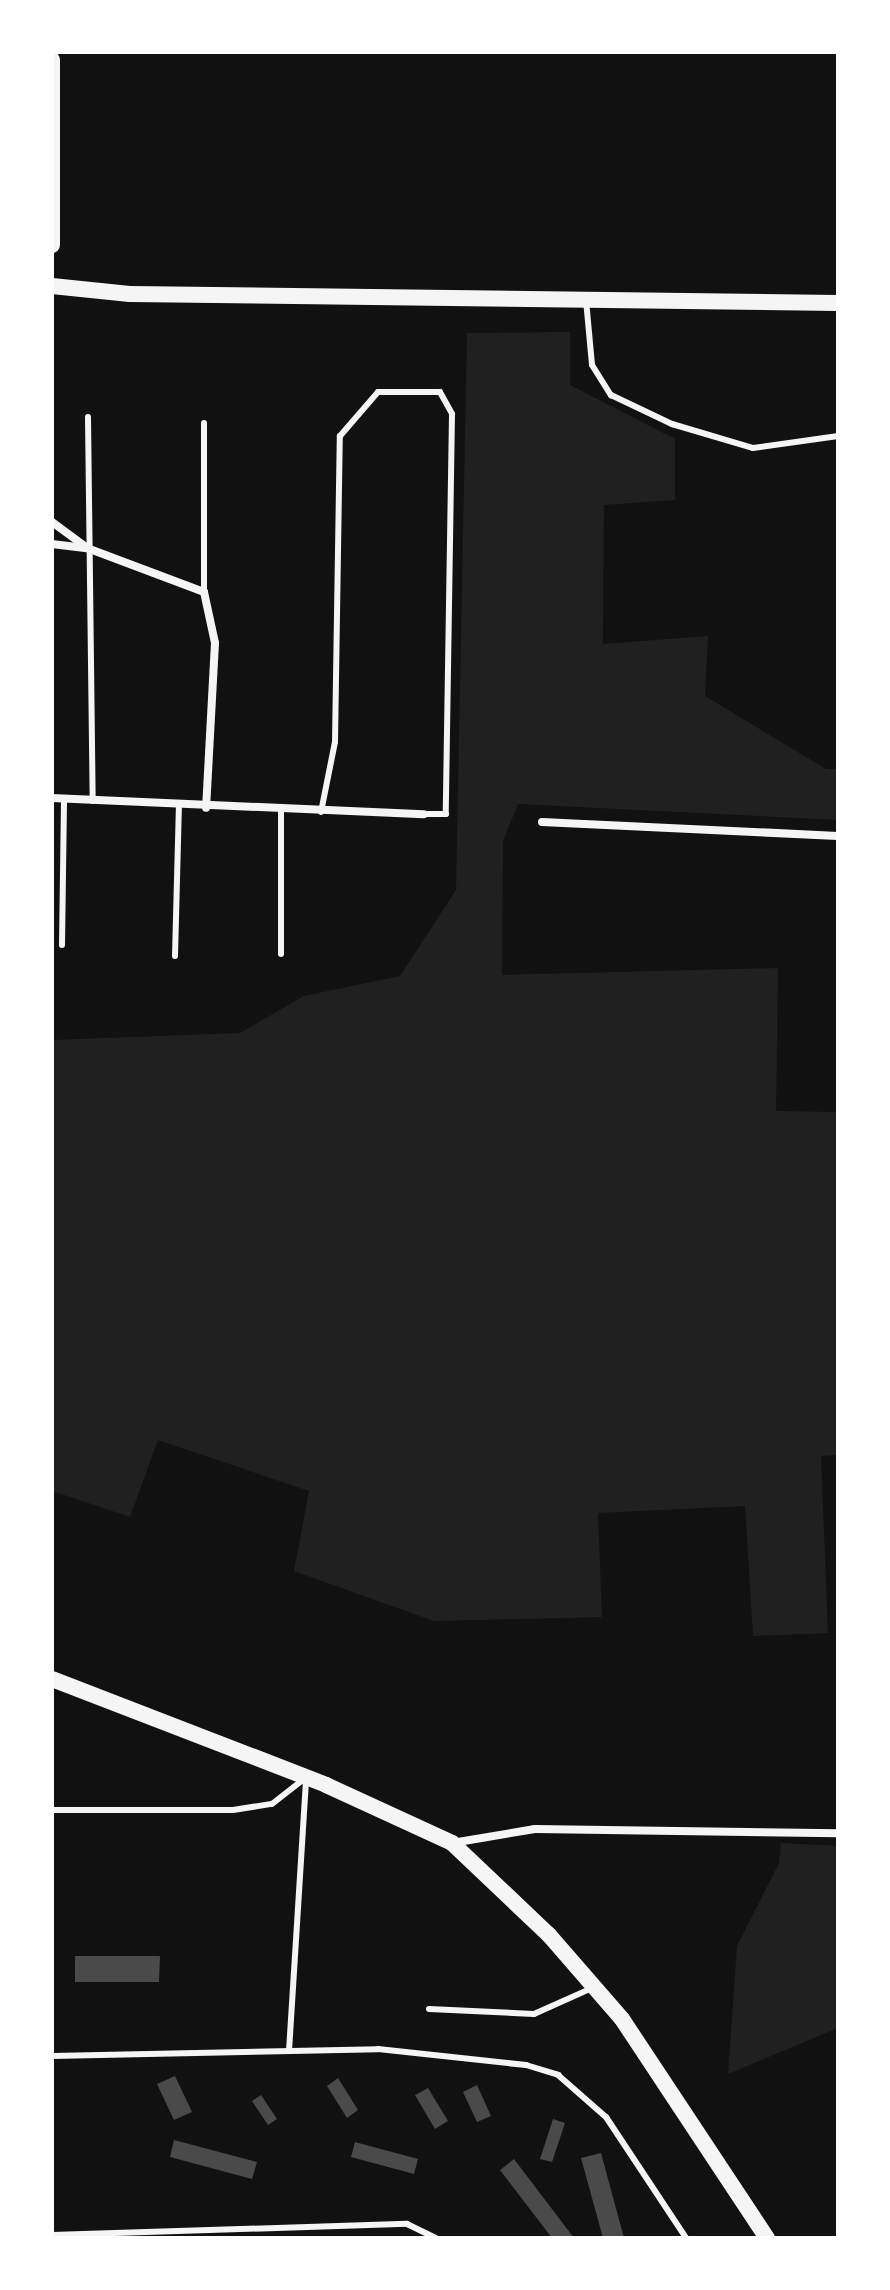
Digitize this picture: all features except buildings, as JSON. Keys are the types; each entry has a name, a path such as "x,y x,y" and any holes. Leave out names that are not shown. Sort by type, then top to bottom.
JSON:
{"main road":[{"path":"52,60 56,200 52,245"},
{"path":"52,286 130,294 838,303"},
{"path":"52,1679 306,1778 452,1843 594,1987 767,2238"}],"street":[{"path":"52,522 87,548"},
{"path":"52,544 87,548 204,592 215,643 206,808"},
{"path":"52,798 206,808 424,814"},
{"path":"542,822 838,836"},
{"path":"452,1843 535,1829 838,1833"}],"lane":[{"path":"586,300 592,365 611,395 672,424 753,448 838,436"},
{"path":"321,812 335,742 340,436 369,396 440,392 452,414 446,814 424,814"},
{"path":"88,417 87,548 93,801"},
{"path":"204,423 204,592"},
{"path":"62,945 64,799"},
{"path":"175,956 179,806"},
{"path":"281,810 281,954"},
{"path":"52,1810 233,1810 272,1804 306,1778"},
{"path":"289,2051 306,1778"},
{"path":"429,2009 534,2014 594,1987"},
{"path":"52,2056 378,2049 558,2075 606,2117 686,2238"},
{"path":"52,2235 407,2224 436,2238"}],"shaded area":[{"path":"570,332 570,385 675,439 675,500 604,505 603,644 708,636 705,696 826,769 838,769 838,820 518,804 503,841 502,975 778,968 776,1111 838,1112 838,1455 821,1456 828,1633 753,1636 745,1506 598,1513 602,1617 434,1621 294,1571 309,1491 158,1440 130,1517 52,1491 52,1040 240,1033 304,996 400,976 456,890 467,333"},
{"path":"781,1843 838,1846 838,2028 728,2074 737,1946 779,1863"}]}
